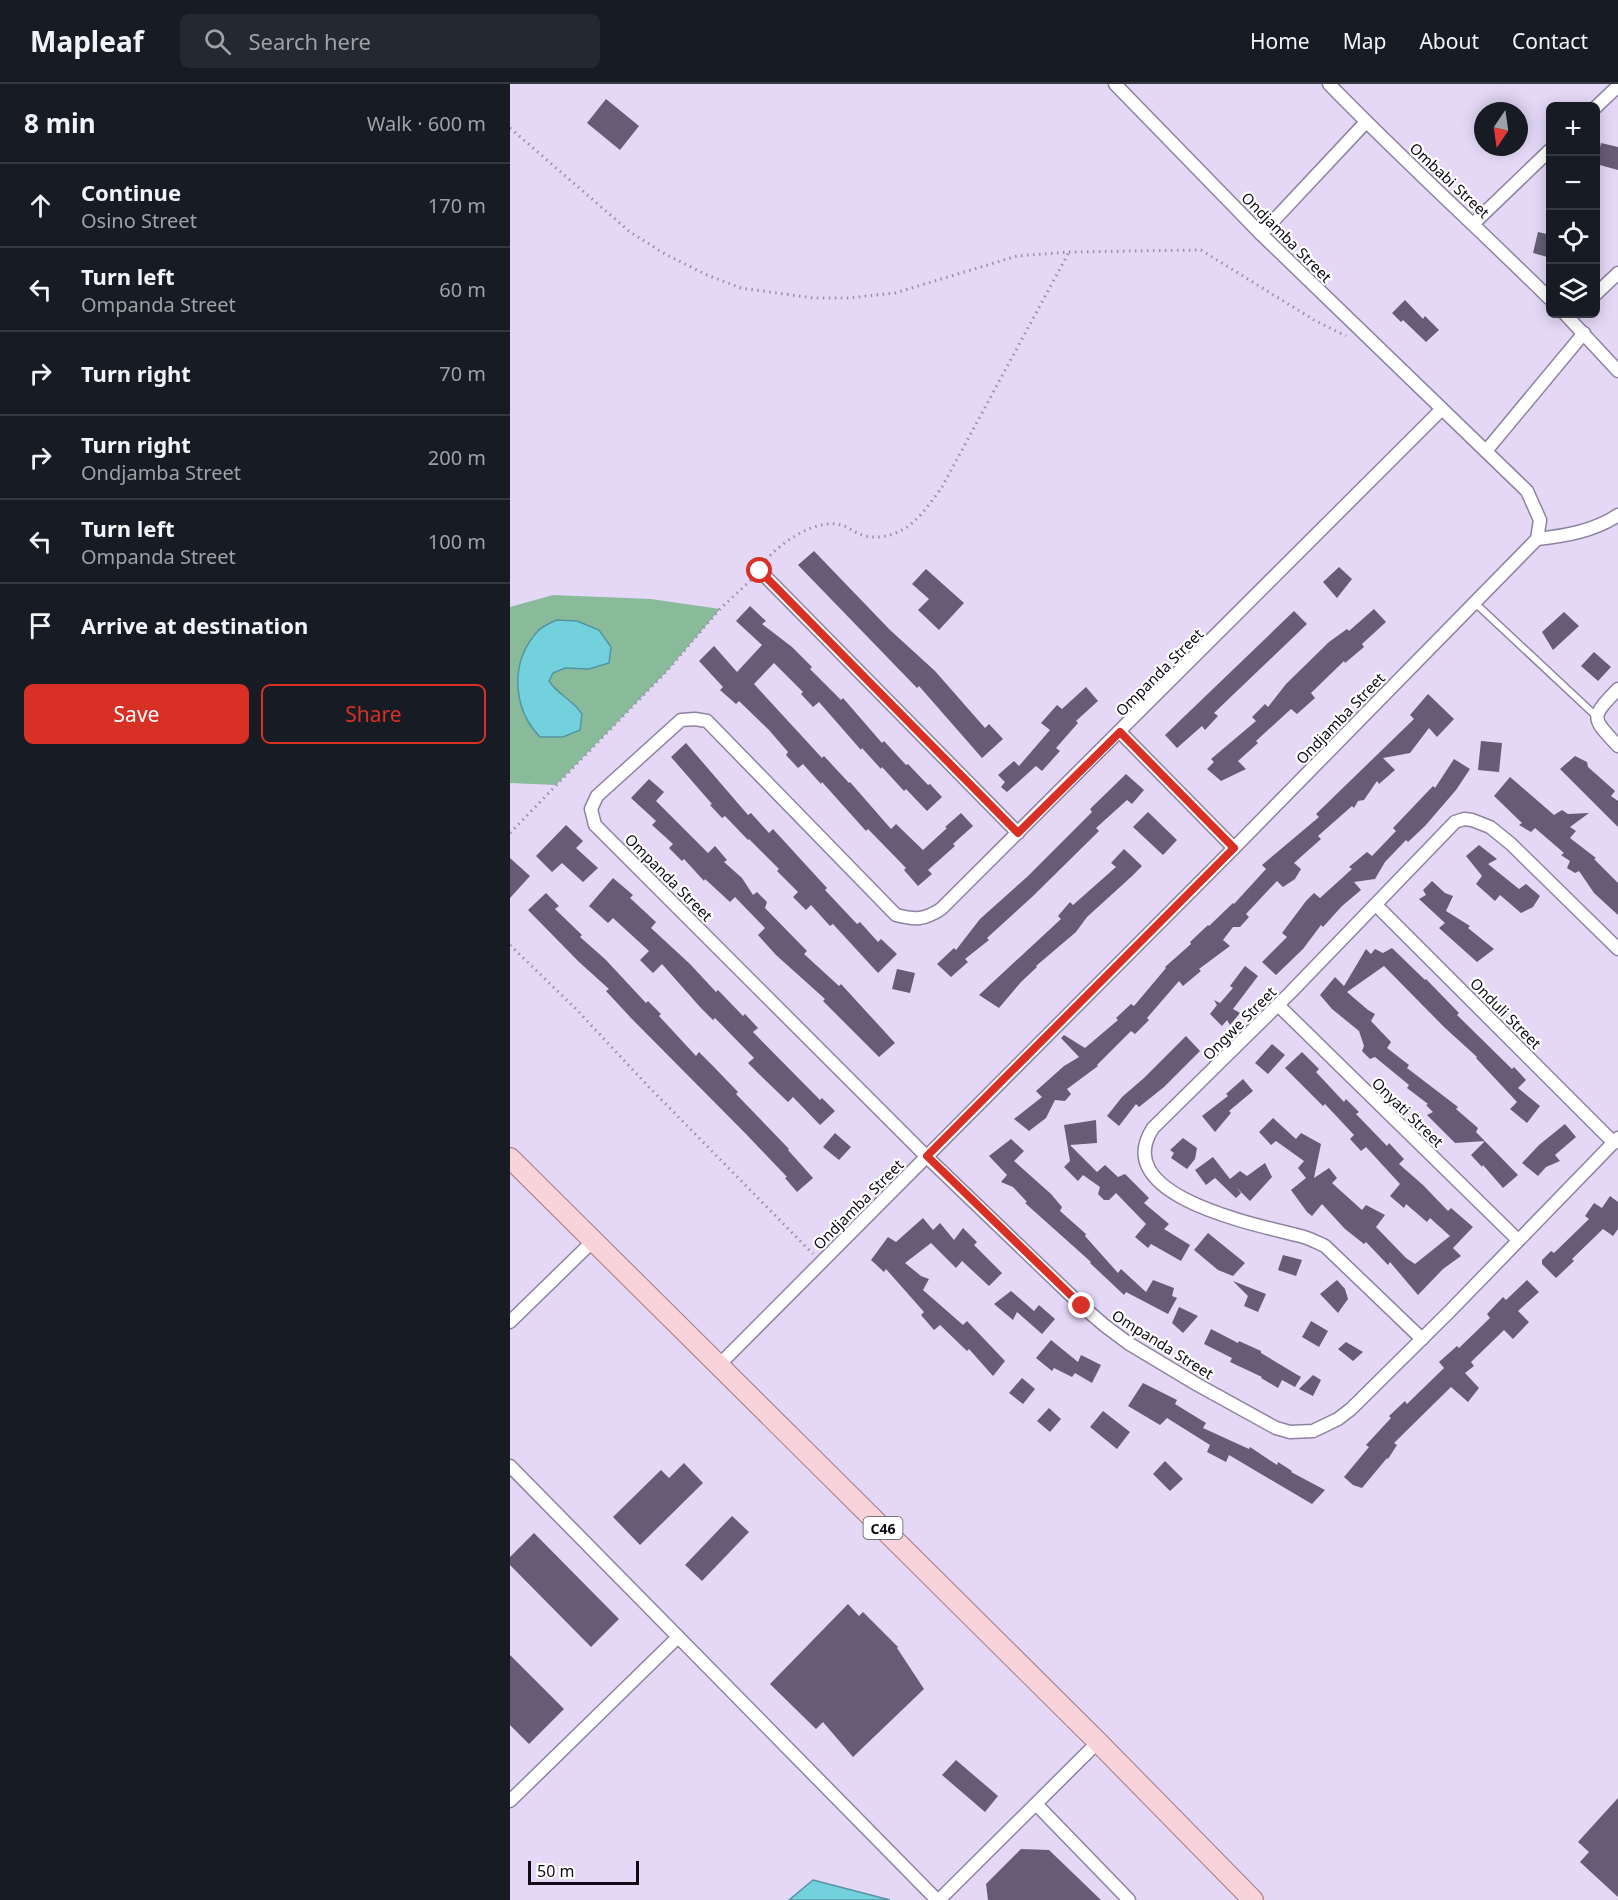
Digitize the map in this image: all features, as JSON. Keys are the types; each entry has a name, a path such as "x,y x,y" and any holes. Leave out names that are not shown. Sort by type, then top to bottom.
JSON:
{"main road":[{"name":"C46","path":"510,1158 1098,1742 1253,1900"}],"street":[{"name":"Ondjamba Street","path":"719,1365 1234,848 1537,539 1540,520 1527,491 1261,234 1115,84"},
{"name":"Ombabi Street","path":"1329,84 1546,294"},
{"path":"1600,103 1618,86"},
{"path":"1261,234 1366,122"},
{"path":"1474,223 1546,155"},
{"path":"1600,290 1618,273"},
{"path":"1572,318 1618,371"},
{"path":"1486,451 1584,333"},
{"name":"Ompanda Street","path":"1442,409 1018,833 940,909 928,917 912,919 897,915 707,721 681,720 597,796 591,809 596,825 927,1156 1082,1306 1128,1342 1198,1385 1276,1428 1290,1432 1313,1431 1338,1419 1422,1339 1616,1140"},
{"path":"1537,539 1577,532 1607,522 1618,515"},
{"path":"760,571 1018,833"},
{"path":"1618,689 1600,708 1596,716 1599,725 1618,746"},
{"path":"1120,732 1234,848"},
{"name":"Ongwe Street","path":"1422,1339 1325,1246 1306,1237 1252,1225 1176,1196 1149,1169 1145,1159 1147,1137 1153,1128 1278,1005 1455,822 1464,819 1472,820 1490,827 1511,844 1618,950"},
{"name":"Onduli Street","path":"1376,905 1616,1140"},
{"name":"Onyati Street","path":"1278,1005 1518,1240"},
{"path":"510,1322 594,1240"},
{"path":"510,1466 938,1900 1098,1742"},
{"path":"510,1801 678,1637"},
{"path":"1036,1804 1129,1900"}],"lane":[{"path":"1474,602 1596,716"}],"path":[{"path":"510,128 630,232 665,254 707,275 741,288 813,298 860,297 895,293 1017,256 1069,252 1201,250 1314,320 1356,341"},
{"path":"510,833 667,671 720,609 760,571 767,558 796,536 819,524 841,525 862,536 882,538 900,532 920,517 942,487 1069,252"},
{"path":"510,945 576,1009 821,1262"}],"shaded area":[{"path":"553,595 651,599 720,609 667,671 556,785 510,783 510,607"},
{"path":"557,620 577,621 599,630 611,647 609,663 589,669 565,668 553,673 549,681 582,714 580,730 563,737 540,737 524,713 518,685 519,671 528,644 544,626"},
{"path":"813,1880 890,1900 789,1900"}],"building":[{"path":"606,99 639,126 620,150 587,123"},
{"path":"1601,143 1618,147 1618,170 1600,165"},
{"path":"1538,232 1546,234 1546,257 1533,253"},
{"path":"1405,300 1423,319 1425,316 1439,330 1426,342 1403,320 1401,322 1392,313"},
{"path":"814,551 890,630 935,671 985,728 989,724 1003,739 982,758 919,686 917,688 798,565"},
{"path":"1339,567 1352,579 1337,598 1323,582"},
{"path":"926,569 964,603 939,630 918,610 929,599 912,584"},
{"path":"750,606 766,621 762,624 792,647 841,700 843,698 882,743 884,741 906,765 908,764 942,797 927,811 882,767 881,769 862,748 861,750 819,702 813,707 801,694 803,692 774,663 754,684 822,758 824,756 850,782 891,829 896,824 923,850 961,813 973,826 928,870 932,874 918,886 904,870 906,868 868,829 866,831 822,782 821,784 803,764 798,768 769,730 739,701 736,704 720,690 723,687 699,661 714,646 737,672 762,645 736,621"},
{"path":"1374,609 1386,622 1362,644 1364,647 1345,663 1344,661 1311,693 1315,698 1297,714 1291,709 1256,741 1258,743 1238,761 1246,769 1221,781 1207,769 1214,762 1211,759 1256,721 1252,717 1265,704 1268,707 1286,684 1329,642 1347,629 1349,631"},
{"path":"1294,611 1307,624 1214,713 1218,716 1205,730 1202,726 1177,748 1165,735"},
{"path":"1564,612 1579,626 1553,650 1542,632"},
{"path":"1594,652 1611,667 1598,681 1581,666"},
{"path":"1086,687 1098,701 1076,721 1078,723 1056,748 1060,751 1042,771 1036,766 1007,792 1001,787 1005,782 998,775 1014,761 1019,766 1050,730 1041,723 1057,705 1062,709"},
{"path":"1428,694 1454,719 1437,737 1429,728 1410,753 1383,758 1395,770 1379,784 1377,781 1364,800 1358,801 1354,808 1352,806 1318,836 1321,839 1294,863 1301,869 1295,879 1283,887 1277,881 1246,914 1249,917 1240,927 1233,927 1223,940 1230,946 1199,969 1201,971 1183,986 1179,981 1147,1018 1149,1020 1135,1034 1131,1031 1098,1066 1067,1089 1071,1094 1065,1101 1055,1100 1046,1118 1029,1131 1014,1119 1042,1097 1036,1091 1064,1066 1079,1057 1061,1038 1064,1035 1085,1048 1118,1020 1116,1018 1131,1004 1134,1006 1165,967 1208,925 1234,904 1266,869 1262,865 1319,817 1316,814 1414,719 1410,715"},
{"path":"1481,741 1502,743 1499,772 1478,770"},
{"path":"686,743 748,815 751,813 769,833 773,829 857,924 860,922 878,942 881,939 897,954 878,973 833,924 830,926 811,905 806,910 793,897 798,892 777,871 779,869 725,816 722,818 710,805 712,804 671,757"},
{"path":"1575,756 1587,762 1588,767 1615,791 1611,796 1618,801 1618,827 1560,769"},
{"path":"1454,759 1470,769 1456,790 1425,826 1408,842 1406,840 1385,862 1375,879 1354,882 1361,890 1323,927 1321,925 1303,949 1276,975 1262,962 1287,937 1282,933 1306,901 1314,893 1320,898 1352,869 1349,867 1367,852 1372,856 1396,831 1393,828 1433,786 1435,788"},
{"path":"1126,774 1144,790 1132,804 1127,800 1096,828 1099,831 987,938 989,940 965,959 968,962 951,977 937,964 954,948 956,950 980,919 1027,877 1092,812 1090,809"},
{"path":"1510,777 1554,815 1562,810 1568,814 1589,813 1570,827 1576,831 1570,838 1596,858 1594,859 1618,883 1618,915 1594,893 1579,871 1575,873 1567,868 1570,861 1561,855 1564,853 1535,828 1531,832 1519,825 1522,823 1494,796"},
{"path":"649,779 664,792 656,801 708,853 715,846 727,860 724,862 742,878 753,895 757,892 767,902 765,908 807,951 804,954 839,986 841,984 895,1043 879,1057 823,1001 825,999 776,955 758,935 765,928 735,897 730,902 669,848 673,844 652,825 656,821 631,798"},
{"path":"1148,812 1177,840 1163,855 1133,827"},
{"path":"566,825 583,841 576,848 598,868 583,882 562,863 552,872 536,856"},
{"path":"1479,845 1497,859 1488,864 1519,889 1526,884 1540,896 1533,907 1521,913 1500,895 1495,901 1476,884 1482,876 1466,856"},
{"path":"1124,849 1142,866 1087,917 1076,932 1036,966 999,1008 979,995 1061,919 1058,916 1070,902 1073,905 1116,867 1111,863"},
{"path":"510,858 530,876 510,898"},
{"path":"613,878 633,895 630,898 656,922 651,928 716,992 718,990 743,1016 745,1014 758,1028 753,1032 820,1100 822,1098 835,1111 820,1125 793,1097 788,1102 748,1063 754,1058 715,1018 713,1020 700,1007 662,964 653,973 640,960 649,951 613,918 608,923 589,906"},
{"path":"1432,881 1445,893 1453,896 1446,911 1470,926 1468,928 1494,949 1477,962 1439,928 1445,923 1419,899 1426,895 1423,890"},
{"path":"546,893 559,906 555,909 582,935 580,937 605,959 646,1003 648,1001 661,1014 659,1016 696,1056 699,1052 712,1065 813,1178 797,1192 785,1178 787,1177 606,991 609,989 528,910"},
{"path":"1392,948 1459,1013 1457,1015 1526,1080 1518,1088 1540,1106 1527,1123 1510,1109 1517,1102 1477,1057 1384,966 1347,992 1375,1014 1371,1021 1391,1042 1387,1048 1409,1065 1407,1068 1458,1107 1456,1109 1478,1128 1476,1132 1485,1141 1455,1143 1427,1115 1433,1112 1426,1105 1428,1104 1407,1088 1409,1085 1375,1057 1370,1059 1362,1051 1364,1046 1359,1031 1332,1009 1320,995 1335,977 1344,986 1366,949 1371,954 1375,949 1383,953"},
{"path":"1245,966 1258,976 1233,1009 1240,1013 1230,1025 1227,1020 1222,1026 1210,1014 1217,1005 1214,1000 1220,1003 1233,988 1230,986"},
{"path":"897,969 915,973 910,993 892,989"},
{"path":"1186,1036 1200,1051 1164,1087 1139,1107 1136,1104 1119,1126 1107,1116 1122,1097"},
{"path":"1272,1044 1285,1055 1268,1074 1255,1063"},
{"path":"1302,1052 1319,1069 1316,1072 1344,1102 1346,1099 1359,1112 1356,1114 1387,1146 1389,1143 1404,1159 1399,1164 1448,1211 1451,1208 1473,1227 1453,1248 1461,1256 1443,1269 1418,1295 1390,1262 1388,1265 1366,1242 1364,1244 1345,1229 1322,1204 1312,1216 1307,1212 1291,1190 1306,1178 1298,1168 1304,1161 1276,1141 1271,1145 1259,1132 1273,1118 1296,1139 1301,1133 1321,1144 1314,1178 1329,1168 1337,1178 1332,1183 1362,1210 1366,1205 1385,1215 1376,1227 1406,1258 1415,1264 1450,1236 1430,1218 1427,1222 1406,1204 1404,1208 1390,1196 1400,1184 1366,1147 1361,1151 1350,1139 1354,1135 1325,1104 1323,1106 1285,1068"},
{"path":"1243,1079 1253,1091 1229,1111 1231,1113 1215,1132 1202,1116 1228,1096 1226,1094"},
{"path":"1096,1120 1097,1143 1070,1145 1097,1172 1105,1165 1118,1177 1125,1174 1149,1198 1144,1203 1169,1224 1164,1229 1190,1245 1181,1261 1151,1244 1148,1248 1135,1237 1146,1224 1116,1193 1109,1200 1104,1200 1098,1194 1100,1187 1083,1175 1078,1181 1064,1167 1070,1161 1064,1125"},
{"path":"1565,1124 1576,1137 1555,1155 1560,1161 1546,1167 1538,1176 1522,1163 1539,1145"},
{"path":"835,1133 851,1147 839,1160 823,1147"},
{"path":"1183,1138 1197,1148 1195,1159 1187,1169 1171,1158 1174,1153 1170,1150"},
{"path":"1011,1139 1024,1151 1014,1161 1051,1194 1062,1207 1060,1211 1086,1234 1085,1236 1118,1273 1121,1269 1146,1292 1153,1280 1174,1288 1172,1296 1177,1298 1168,1314 1126,1292 1124,1295 1025,1203 1027,1202 1013,1187 1001,1182 1007,1175 989,1156"},
{"path":"1485,1141 1518,1175 1503,1188 1471,1155"},
{"path":"1213,1157 1230,1179 1240,1171 1247,1176 1265,1163 1272,1177 1250,1201 1236,1187 1241,1193 1236,1198 1215,1178 1206,1185 1195,1170"},
{"path":"1610,1196 1618,1202 1618,1229 1613,1236 1603,1229 1556,1278 1542,1264 1542,1260 1551,1251 1554,1253 1589,1219 1585,1216 1594,1203 1602,1208"},
{"path":"923,1218 933,1230 940,1223 954,1240 963,1228 977,1242 974,1245 1002,1273 989,1286 962,1261 956,1268 931,1243 905,1263 921,1276 929,1279 923,1290 963,1325 967,1321 1005,1361 993,1376 969,1349 967,1351 940,1325 934,1330 921,1315 924,1312 886,1269 884,1272 871,1260 888,1237 896,1242"},
{"path":"1208,1233 1245,1263 1233,1276 1218,1270 1194,1250"},
{"path":"1283,1255 1302,1260 1296,1276 1278,1270"},
{"path":"1337,1280 1345,1289 1348,1299 1338,1313 1320,1294"},
{"path":"1527,1280 1539,1292 1518,1311 1529,1322 1513,1339 1504,1330 1471,1362 1474,1366 1465,1373 1479,1388 1468,1402 1451,1387 1394,1443 1397,1445 1388,1459 1362,1488 1353,1485 1344,1477 1369,1447 1366,1445 1391,1418 1389,1416 1405,1401 1407,1404 1444,1368 1439,1362 1457,1346 1459,1348 1490,1318 1487,1314 1503,1297 1506,1300"},
{"path":"1233,1281 1266,1294 1258,1312 1244,1306 1248,1296"},
{"path":"1011,1291 1034,1311 1039,1305 1055,1319 1042,1334 1017,1312 1013,1320 994,1304"},
{"path":"1179,1307 1198,1316 1183,1333 1172,1323"},
{"path":"1311,1321 1328,1331 1319,1347 1302,1337"},
{"path":"1211,1329 1238,1343 1239,1341 1261,1351 1301,1377 1295,1387 1282,1380 1278,1388 1262,1377 1230,1362 1232,1358 1204,1344"},
{"path":"1051,1340 1078,1362 1081,1355 1101,1365 1092,1383 1075,1373 1072,1377 1054,1368 1052,1371 1036,1358"},
{"path":"1346,1342 1363,1352 1353,1361 1338,1349"},
{"path":"1313,1375 1321,1380 1313,1396 1299,1389"},
{"path":"1022,1378 1035,1389 1023,1404 1009,1393"},
{"path":"1143,1383 1177,1400 1175,1404 1206,1423 1203,1428 1249,1449 1250,1447 1277,1465 1278,1462 1291,1472 1325,1490 1312,1504 1229,1455 1226,1462 1207,1452 1210,1445 1167,1418 1160,1425 1128,1406"},
{"path":"1049,1408 1061,1419 1050,1432 1037,1421"},
{"path":"1103,1411 1130,1432 1117,1449 1090,1427"},
{"path":"1165,1461 1183,1479 1170,1491 1153,1474"},
{"path":"684,1463 703,1483 640,1545 613,1517 661,1470 669,1478"},
{"path":"732,1516 749,1532 702,1581 685,1565"},
{"path":"534,1533 619,1619 591,1647 510,1565 510,1557"},
{"path":"848,1604 859,1616 863,1612 898,1647 924,1689 853,1757 823,1722 816,1729 770,1684"},
{"path":"510,1655 564,1709 529,1744 510,1725"},
{"path":"956,1760 998,1796 985,1812 942,1775"},
{"path":"1618,1798 1618,1897 1580,1862 1589,1852 1578,1842"},
{"path":"1021,1849 1049,1850 1101,1900 988,1900 986,1884"}],"route":[{"path":"760,571 1018,833 1120,732 1234,848 927,1156 1082,1306"}]}
